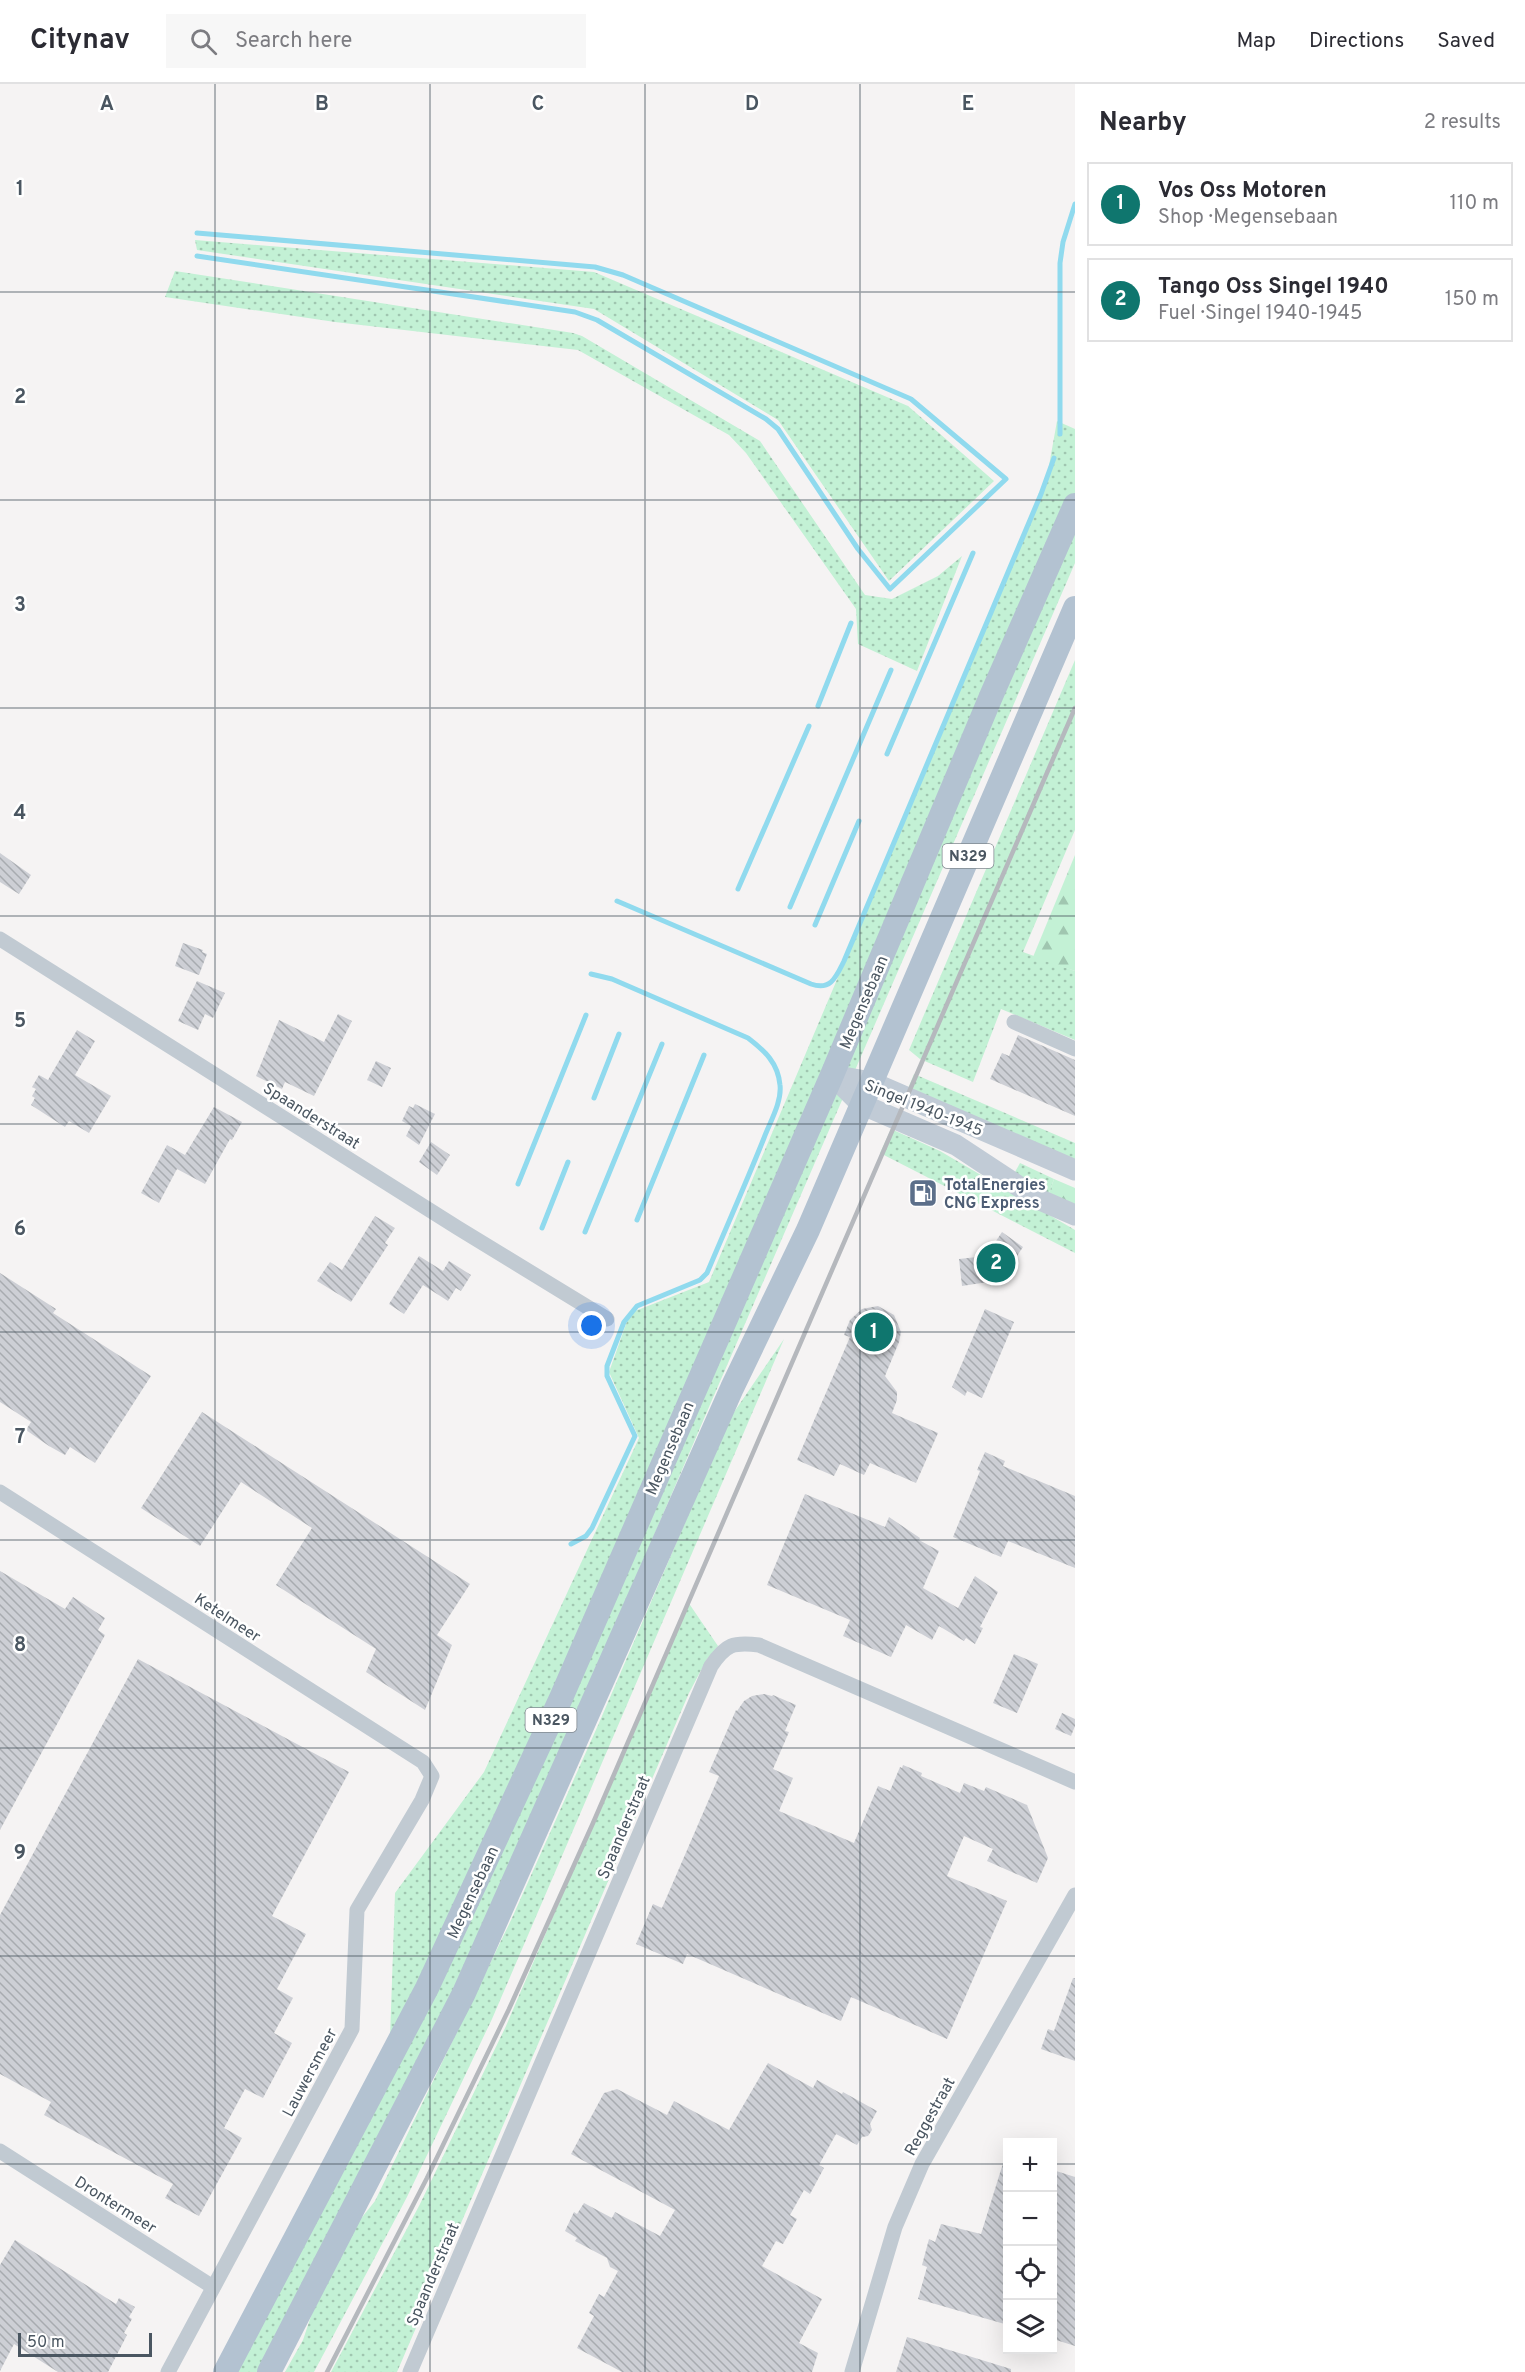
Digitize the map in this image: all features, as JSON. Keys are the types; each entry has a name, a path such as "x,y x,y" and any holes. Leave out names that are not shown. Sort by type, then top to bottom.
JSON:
{"main road":[{"name":"Megensebaan","path":"225,2372 432,1977 561,1698 832,1075 992,694 1075,505"},
{"name":"Megensebaan","path":"269,2372 464,1993 727,1398 808,1230 1075,608"},
{"name":"Singel 1940-1945","path":"832,1075 871,1082 1075,1170"},
{"name":"Singel 1940-1945","path":"832,1075 861,1104 956,1145 1038,1199 1075,1215"}],"street":[{"name":"Spaanderstraat","path":"0,939 448,1222 607,1319"},
{"path":"1014,1022 1075,1048"},
{"name":"Ketelmeer","path":"0,1492 423,1762 432,1776"},
{"name":"Spaanderstraat","path":"410,2372 711,1666 722,1650 739,1642 759,1645 1075,1782"},
{"name":"Lauwersmeer","path":"168,2372 352,2029 357,1911 422,1800 432,1776"},
{"name":"Reggestraat","path":"852,2372 895,2227 922,2164 1075,1895"},
{"name":"Drontermeer","path":"0,2151 213,2286"}],"green space":[{"path":"195,240 594,272 908,406 994,481 889,581 778,420 594,309 197,250"},
{"path":"175,271 582,336 760,441 865,595 892,599 938,576 962,556 917,671 858,644 856,609 746,453 729,435 578,350 335,322 165,297"},
{"path":"1057,421 1075,429 1075,563 502,1890 407,2091 261,2372 231,2372 389,2068 395,1893 484,1772 639,1438 609,1372 630,1313 709,1282 1045,488"},
{"path":"1075,660 1075,830 1023,952 1075,971 1075,1040 1001,1009 973,1082 920,1059 909,1050"},
{"path":"1075,855 1075,971 1033,957"},
{"path":"914,1074 1075,1143 1075,1165 907,1091"},
{"path":"891,1129 940,1151 1075,1230 1075,1253 880,1153"},
{"path":"1020,1163 1054,1179 1048,1196 1015,1172"},
{"path":"1054,1179 1075,1188 1075,1212 1048,1196"},
{"path":"784,1339 492,2019 407,2197 314,2372 285,2372 303,2340 331,2256 375,2201 512,1918 599,1723 730,1418"},
{"path":"688,1602 718,1646 707,1659 689,1693 397,2372 331,2372 420,2204 506,2026"}],"building":[{"path":"0,853 31,875 19,894 0,882"},
{"path":"183,943 203,950 202,952 207,954 199,975 175,966"},
{"path":"197,981 225,993 213,1018 205,1014 198,1030 178,1021"},
{"path":"338,1014 352,1021 314,1096 285,1082 282,1089 256,1076 279,1020 324,1042"},
{"path":"77,1030 95,1041 75,1075 111,1096 89,1133 69,1121 65,1127 31,1105 36,1089 32,1087 39,1075 48,1080"},
{"path":"1018,1035 1075,1060 1075,1116 990,1079 1002,1053 1009,1056"},
{"path":"376,1061 391,1068 382,1087 367,1080"},
{"path":"415,1104 435,1114 419,1145 406,1136 411,1126 402,1121 409,1106 413,1108"},
{"path":"214,1107 242,1122 205,1184 177,1169 159,1203 141,1193 167,1145 185,1155"},
{"path":"431,1142 450,1155 437,1175 419,1162"},
{"path":"375,1216 395,1228 385,1243 388,1245 351,1302 317,1281 330,1262 342,1270"},
{"path":"1002,1232 1023,1247 1001,1280 962,1286 959,1259 986,1256"},
{"path":"419,1256 443,1271 449,1261 471,1275 461,1291 456,1288 448,1301 423,1285 404,1314 389,1304"},
{"path":"0,1273 56,1309 53,1313 151,1376 95,1463 70,1447 65,1455 49,1446 26,1430 31,1422 0,1402"},
{"path":"878,1306 894,1315 901,1332 885,1376 897,1392 897,1400 892,1413 938,1433 916,1483 870,1463 864,1475 840,1464 834,1476 797,1460 850,1337 844,1335 850,1320 862,1309"},
{"path":"985,1309 1014,1322 982,1398 967,1391 965,1396 952,1387"},
{"path":"202,1412 470,1584 437,1635 452,1645 425,1710 366,1672 376,1649 276,1585 312,1528 241,1482 200,1546 141,1508"},
{"path":"985,1452 1005,1461 1003,1466 1075,1496 1075,1568 1008,1541 1001,1557 953,1537 980,1471 977,1470"},
{"path":"805,1494 885,1527 889,1517 920,1538 919,1540 939,1551 923,1588 958,1608 975,1576 998,1592 980,1627 983,1628 975,1644 966,1638 964,1641 939,1626 932,1640 906,1625 891,1657 843,1636 850,1620 767,1585"},
{"path":"0,1571 65,1609 73,1597 105,1618 98,1630 105,1635 0,1830"},
{"path":"1014,1654 1038,1664 1017,1713 993,1703"},
{"path":"138,1659 349,1772 272,1916 306,1934 277,1989 293,1998 274,2033 292,2043 263,2098 245,2089 224,2128 242,2138 199,2216 165,2198 173,2184 44,2115 51,2102 0,2074 0,1915"},
{"path":"773,1695 796,1705 785,1731 789,1732 773,1769 793,1778 779,1811 854,1843 878,1786 890,1791 903,1765 922,1773 921,1776 960,1793 964,1783 984,1791 986,1787 1027,1805 1048,1858 1037,1883 987,1861 993,1849 964,1836 947,1876 1007,1901 947,2039 851,1997 841,2021 687,1954 683,1964 636,1944 653,1904 662,1908 719,1776 709,1772 736,1710 752,1696"},
{"path":"1062,1713 1075,1719 1071,1736 1055,1729"},
{"path":"1073,1978 1075,1978 1075,2061 1041,2049 1048,2029 1054,2031"},
{"path":"768,2063 813,2088 817,2080 877,2111 870,2124 872,2130 868,2136 862,2137 857,2145 836,2134 819,2165 824,2168 810,2194 804,2190 790,2215 797,2219 783,2244 776,2241 762,2266 822,2299 799,2343 818,2353 812,2372 622,2372 577,2348 594,2316 589,2313 599,2294 604,2297 618,2271 610,2267 607,2258 575,2241 577,2238 565,2231 574,2212 577,2214 584,2203 612,2218 615,2212 660,2236 675,2210 571,2154 604,2093 617,2089 667,2115 674,2101 729,2130"},
{"path":"1003,2163 1003,2324 918,2299 927,2267 922,2265 929,2239 935,2242 941,2224 981,2234"},
{"path":"1057,2171 1075,2177 1075,2346 1057,2340"},
{"path":"15,2240 116,2304 119,2298 135,2307 129,2317 132,2319 124,2333 127,2335 108,2372 58,2372 14,2344 0,2371 0,2265"},
{"path":"907,2337 1011,2369 1011,2372 896,2372"}],"waterway":[{"path":"1060,434 1060,263 1063,242 1075,204"},
{"path":"197,233 595,267 623,275 911,399 1006,479 890,589 858,549 778,429 766,419 597,320 575,312 197,256"},
{"path":"617,901 811,984 823,986 832,981 844,961 1041,494 1054,458"},
{"path":"887,754 973,553"},
{"path":"818,706 851,623"},
{"path":"790,907 891,670"},
{"path":"738,889 809,726"},
{"path":"815,925 859,821"},
{"path":"571,1544 586,1536 592,1528 635,1436 607,1376 607,1366 624,1322 637,1306 700,1280 707,1273 775,1112 780,1092 777,1070 765,1053 748,1038 612,979 591,974"},
{"path":"518,1184 586,1015"},
{"path":"594,1098 619,1034"},
{"path":"585,1232 662,1044"},
{"path":"637,1220 704,1055"},
{"path":"542,1228 568,1162"}],"railway":[{"path":"327,2372 427,2178 509,2009 593,1823 1075,708"}],"place":[{"name":"TotalEnergies CNG Express","path":"923,1193"},
{"name":"Tango Oss Singel 1940","path":"996,1263"},
{"name":"Vos Oss Motoren","path":"874,1332"}]}
